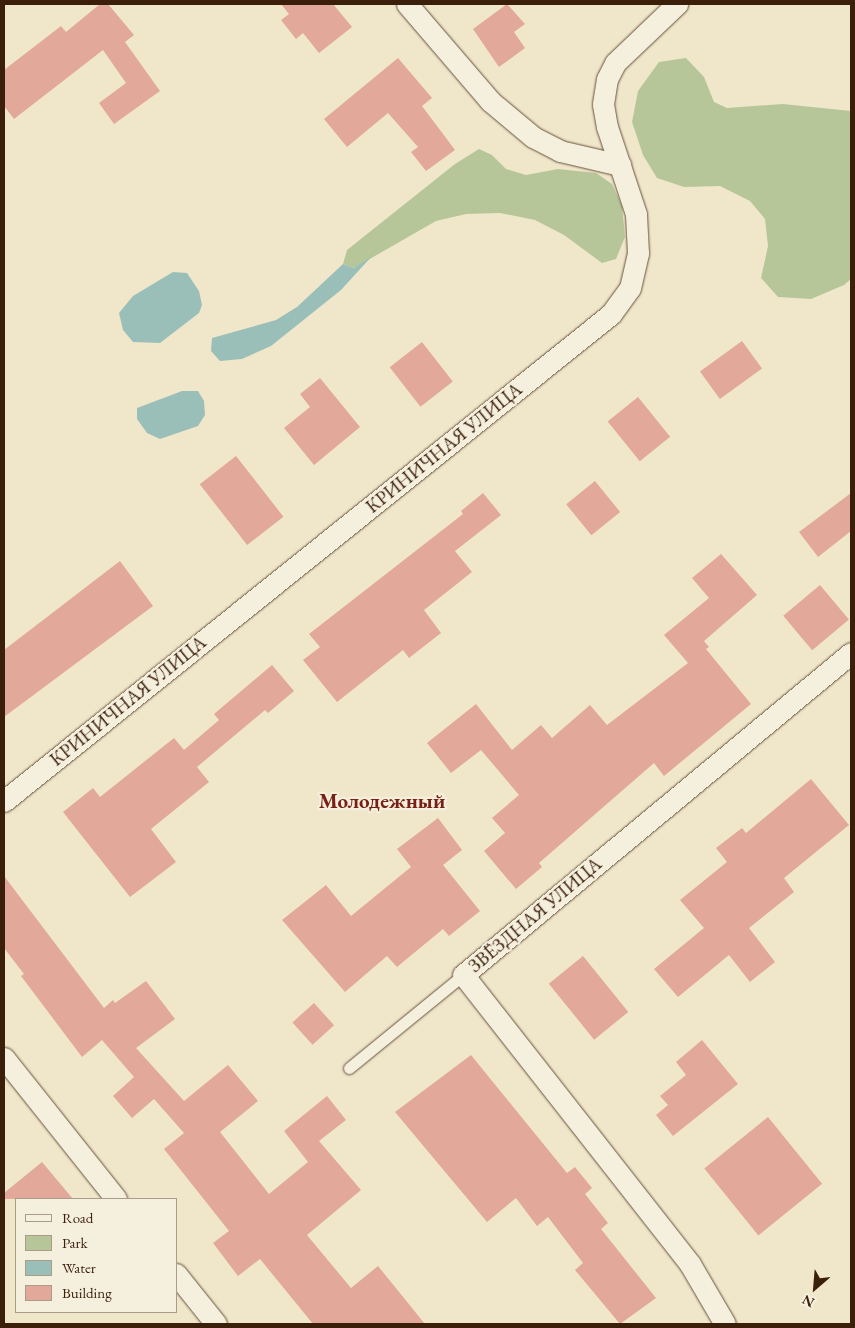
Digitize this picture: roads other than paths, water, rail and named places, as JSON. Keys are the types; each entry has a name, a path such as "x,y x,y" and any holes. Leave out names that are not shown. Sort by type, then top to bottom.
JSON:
{"street":[{"path":"407,4 490,101 533,137 560,151 620,165"},
{"name":"КРИНИЧНАЯ УЛИЦА","path":"4,801 611,314 630,288 638,253 636,214 603,104 607,79 615,63 677,4"},
{"name":"ЗВЁЗДНАЯ УЛИЦА","path":"726,1324 690,1264 463,975 851,653"},
{"path":"4,1058 115,1198"},
{"path":"178,1276 216,1324"}],"lane":[{"path":"349,1068 463,975"}],"water":[{"path":"372,256 341,290 271,346 242,359 220,361 211,351 212,338 276,320 297,307 343,264 354,268"},
{"path":"173,272 187,273 199,291 202,305 199,313 160,343 133,342 123,330 119,313 133,296"},
{"path":"182,391 198,391 204,401 205,415 198,426 160,439 147,433 137,419 137,408"}],"district":[{"name":"Молодежный","path":"382,801"}]}
